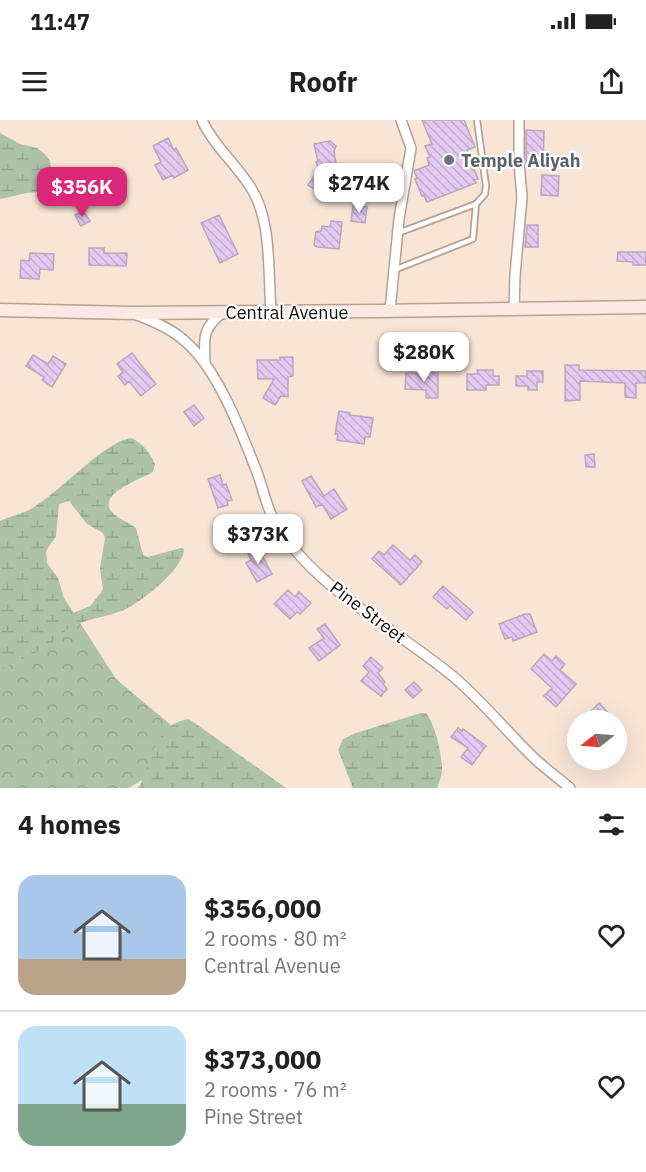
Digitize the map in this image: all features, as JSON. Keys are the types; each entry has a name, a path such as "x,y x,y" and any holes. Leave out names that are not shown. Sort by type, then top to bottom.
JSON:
{"main road":[{"name":"Central Avenue","path":"0,310 132,313 646,307"}],"street":[{"path":"202,120 252,188 260,205 265,234 271,311"},
{"path":"390,310 398,233 411,148 401,120"},
{"path":"514,310 522,197 519,120"},
{"path":"205,363 206,334 210,323 223,312"},
{"name":"Pine Street","path":"132,313 164,326 188,344 205,363 219,385 257,473 273,517 310,568 455,678 535,759 570,788"}],"lane":[{"path":"398,233 476,204 485,194 486,186 479,152 477,120"},
{"path":"394,270 473,239 476,204"}],"green space":[{"path":"0,133 20,144 37,148 45,154 50,161 52,177 47,186 38,192 0,199"},
{"path":"131,438 135,440 146,449 155,464 153,472 114,494 109,501 109,508 115,515 136,528 143,555 148,557 181,548 184,549 182,557 177,566 160,584 131,606 75,625 46,647 0,670 0,521 27,511 42,502 95,458 120,441","holes":["69,501 87,524 103,533 105,538 100,568 103,590 90,606 71,614 58,578 47,563 46,551 56,536 59,504"]},
{"path":"0,536 25,537 116,679 196,746 129,788 0,788"},
{"path":"426,713 429,718 439,748 442,772 437,788 353,788 338,750 343,739"},
{"path":"189,719 286,788 137,788 162,735 169,727"}],"building":[{"name":"Temple Aliyah","path":"422,120 464,120 475,147 467,150 478,179 474,180 476,183 427,202 424,195 422,196 414,171 429,165 427,158 430,157 425,146 432,144"},
{"path":"526,130 544,131 543,164 526,164"},
{"path":"168,138 188,170 174,178 172,175 163,180 155,165 161,162 153,146"},
{"path":"330,141 336,146 334,151 336,164 347,178 341,185 330,179 320,193 308,185 319,169 314,144"},
{"path":"542,175 559,176 558,196 541,195"},
{"path":"353,206 367,207 365,223 351,221"},
{"path":"83,211 90,221 81,226 75,215"},
{"path":"219,215 238,254 220,263 201,223"},
{"path":"331,221 342,222 339,249 317,247 314,245 316,232 321,231 322,226 330,227"},
{"path":"527,225 538,225 538,247 525,247"},
{"path":"89,248 104,248 104,253 127,253 126,266 89,265"},
{"path":"618,252 646,252 646,265 617,261"},
{"path":"30,253 54,254 53,270 40,269 39,279 20,278 21,260 29,261"},
{"path":"132,353 156,384 141,396 129,381 125,385 118,376 123,372 117,364"},
{"path":"33,355 48,364 53,356 66,364 52,387 42,380 44,377 26,366"},
{"path":"280,357 293,357 293,376 288,377 288,397 281,396 275,405 263,398 274,379 258,379 257,360 280,360"},
{"path":"565,365 579,365 579,370 646,371 646,383 636,383 636,398 625,397 625,383 580,381 580,400 565,401"},
{"path":"477,370 493,370 493,376 499,376 499,385 486,385 486,390 467,390 467,374 478,374"},
{"path":"527,371 543,371 543,382 537,382 537,390 528,390 528,386 516,386 516,376 527,376"},
{"path":"429,372 438,373 438,398 426,398 426,390 405,389 406,373 428,374"},
{"path":"194,405 204,418 194,426 184,412"},
{"path":"339,411 373,418 370,437 365,437 364,444 337,440 338,434 335,434"},
{"path":"594,454 595,467 586,467 585,455"},
{"path":"220,475 232,500 227,501 228,505 218,508 208,479"},
{"path":"311,476 324,496 334,489 347,509 331,519 322,504 316,507 302,481"},
{"path":"393,545 410,560 415,555 422,562 401,585 372,559 379,551 384,555"},
{"path":"257,546 272,574 257,582 246,563 251,560 247,551"},
{"path":"443,586 473,612 466,620 450,606 447,609 433,597"},
{"path":"288,590 295,597 299,592 311,603 300,614 297,612 290,619 274,604"},
{"path":"530,614 537,632 513,641 512,637 505,639 499,624"},
{"path":"325,624 340,645 319,661 309,648 324,638 317,629"},
{"path":"544,654 552,661 556,656 565,664 560,670 576,684 556,707 544,696 552,688 531,669"},
{"path":"371,657 383,668 378,673 387,689 381,696 361,681 369,672 363,666"},
{"path":"414,682 422,690 413,698 405,690"},
{"path":"599,703 606,710 592,710"},
{"path":"458,728 462,731 463,729 486,746 472,765 461,757 468,748 451,737"}],"place":[{"name":"Temple Aliyah","path":"449,160"}]}
